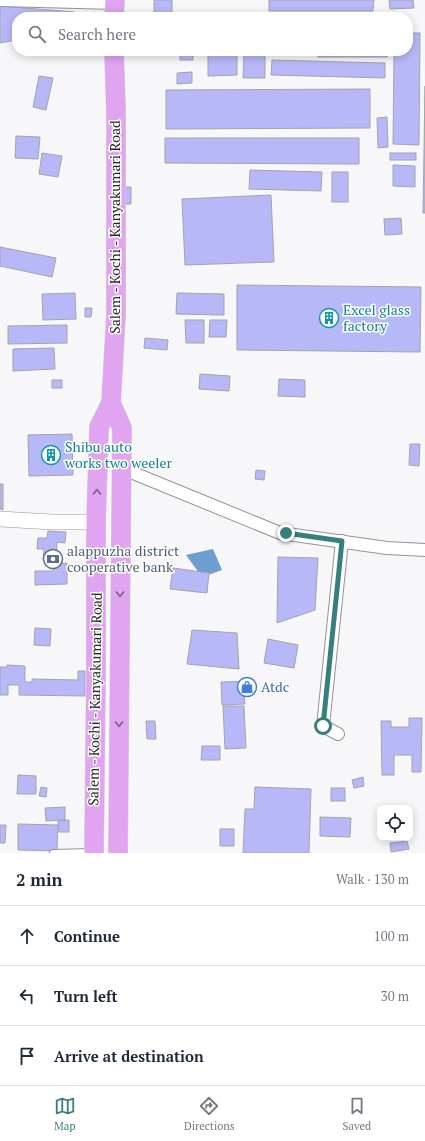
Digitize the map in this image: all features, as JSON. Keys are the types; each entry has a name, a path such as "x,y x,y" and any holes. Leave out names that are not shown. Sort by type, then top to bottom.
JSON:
{"highway":[{"name":"Salem - Kochi - Kanyakumari Road","path":"94,853 96,522 99,427 111,403 116,315 116,111 114,56"},
{"name":"Salem - Kochi - Kanyakumari Road","path":"111,403 122,428 118,853"}],"street":[{"path":"0,0 115,6"},
{"path":"121,468 280,533 387,548 425,550"},
{"path":"0,519 52,522 96,522"},
{"path":"338,734 323,726 342,541"}],"lane":[{"path":"53,853 94,853"}],"water":[{"path":"213,549 222,570 202,577 186,555"}],"building":[{"path":"154,0 172,0 172,12 154,12"},
{"path":"269,0 374,0 373,11 269,11"},
{"path":"389,0 413,0 414,8 390,9"},
{"path":"0,6 75,12 12,12 12,41 0,43"},
{"path":"413,33 420,33 419,145 393,144 394,56 413,56"},
{"path":"180,56 193,56 193,60 180,60"},
{"path":"208,56 237,56 237,75 208,76"},
{"path":"244,56 265,56 265,78 243,78"},
{"path":"318,56 387,56 387,57"},
{"path":"272,60 385,63 385,78 271,75"},
{"path":"192,72 192,83 177,84 177,73"},
{"path":"39,76 53,78 46,110 33,107"},
{"path":"425,86 425,213 423,213"},
{"path":"370,89 370,128 166,129 166,90"},
{"path":"387,117 388,147 378,148 377,118"},
{"path":"16,136 40,137 38,159 15,158"},
{"path":"165,138 359,138 359,164 165,163"},
{"path":"42,153 62,156 58,177 39,174"},
{"path":"390,153 416,153 416,160 390,160"},
{"path":"393,165 415,166 415,187 393,186"},
{"path":"250,170 322,172 321,191 249,189"},
{"path":"332,172 348,172 348,202 332,202"},
{"path":"125,187 131,187 131,204 124,204"},
{"path":"271,195 274,262 185,265 182,199"},
{"path":"401,218 402,234 385,235 384,219"},
{"path":"0,247 56,258 52,277 0,266"},
{"name":"Excel glass factory","path":"237,285 421,287 420,352 237,350"},
{"path":"75,293 76,319 43,320 42,294"},
{"path":"177,293 224,294 224,315 176,314"},
{"path":"85,308 92,308 91,317 85,317"},
{"path":"185,320 204,320 204,343 186,343"},
{"path":"210,320 227,320 226,337 209,337"},
{"path":"67,325 67,343 8,344 8,326"},
{"path":"145,338 168,340 167,350 144,348"},
{"path":"54,348 55,369 13,371 13,349"},
{"path":"200,374 230,376 229,391 199,389"},
{"path":"279,379 305,380 305,397 278,396"},
{"path":"52,380 62,380 62,388 52,388"},
{"name":"Shibu auto works two weeler","path":"72,434 73,475 29,476 28,435"},
{"path":"410,444 420,444 419,466 409,465"},
{"path":"256,470 265,471 264,480 255,479"},
{"path":"0,484 3,484 3,510 0,509"},
{"path":"48,531 66,532 65,543 57,542 56,561 43,560 44,549 37,549 38,538 47,538"},
{"path":"278,557 318,558 315,610 277,623"},
{"path":"67,563 67,584 35,585 35,571 53,571 53,564"},
{"path":"173,568 209,573 207,593 170,589"},
{"path":"35,628 51,629 50,646 34,645"},
{"path":"192,630 237,633 239,669 187,664"},
{"path":"268,639 298,645 294,668 264,663"},
{"path":"7,665 25,666 25,682 32,682 32,679 78,680 78,671 85,671 85,696 19,695 19,685 8,685 8,695 0,695 0,667 7,667"},
{"path":"252,681 253,695 244,696 245,704 222,705 221,682"},
{"path":"223,706 244,706 246,748 225,749"},
{"path":"409,718 422,718 421,772 412,772 412,755 394,755 394,775 382,775 381,721 391,721 391,727 409,727"},
{"path":"146,721 155,721 156,739 147,739"},
{"path":"202,746 220,746 220,760 201,760"},
{"path":"18,775 36,776 36,794 17,794"},
{"path":"363,777 364,786 354,788 352,780"},
{"path":"41,787 47,788 46,797 39,796"},
{"path":"255,787 311,789 309,853 243,853 245,809 254,809"},
{"path":"331,788 345,788 345,801 331,801"},
{"path":"65,807 65,820 46,821 45,808"},
{"path":"320,817 351,818 350,837 320,836"},
{"path":"69,820 69,832 59,832 58,821"},
{"path":"18,824 58,825 57,851 18,850"},
{"path":"0,825 6,825 5,843 0,843"},
{"path":"220,829 234,829 234,846 220,846"},
{"path":"407,841 409,849 391,852 390,843"}],"place":[{"name":"Excel glass factory","path":"329,318"},
{"name":"Shibu auto works two weeler","path":"51,455"},
{"name":"alappuzha district cooperative bank","path":"53,559"},
{"name":"Atdc","path":"247,687"}],"route":[{"path":"286,533 342,541 323,726"}]}
